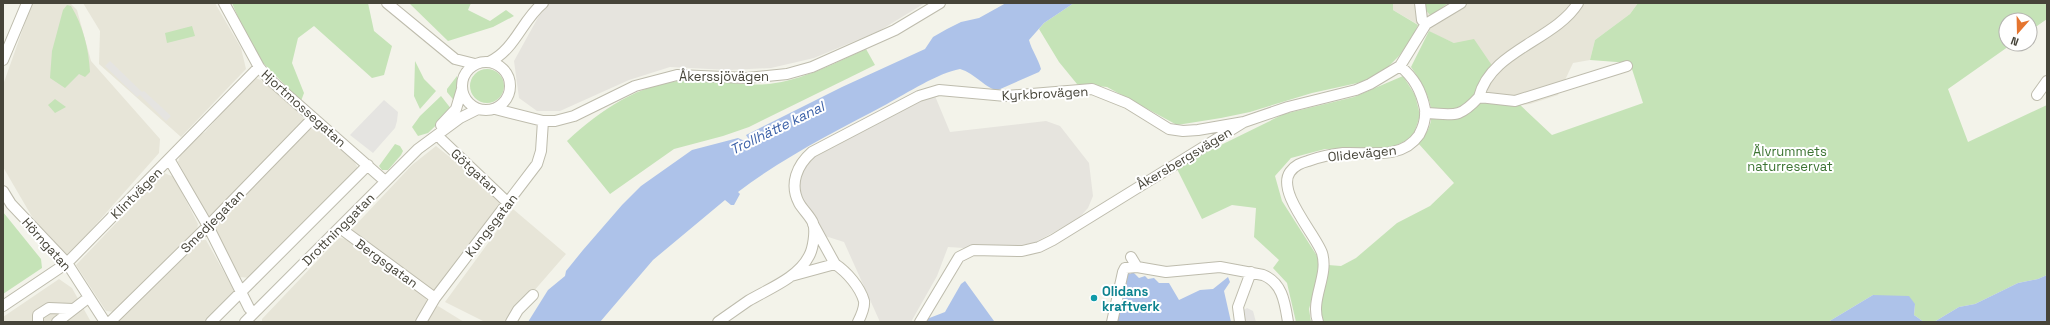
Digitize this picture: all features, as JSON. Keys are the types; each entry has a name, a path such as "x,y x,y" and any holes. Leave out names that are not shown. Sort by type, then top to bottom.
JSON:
{"street":[{"path":"3,60 27,3"},
{"name":"Hjortmossegatan","path":"224,3 259,67 268,78 385,181"},
{"path":"388,3 455,60 464,77"},
{"path":"489,62 506,52 533,13 543,3"},
{"name":"Åkerssjövägen","path":"495,108 542,121 555,121 574,116 615,94 677,75 769,77 812,67 895,30 940,3"},
{"path":"1420,3 1422,20 1426,24"},
{"name":"Åkersbergsvägen","path":"920,322 959,258 972,250 1022,251 1039,247 1053,240 1244,122 1288,107 1356,90 1370,84 1400,66 1426,24 1461,3"},
{"path":"1400,66 1416,82 1423,99 1426,113 1447,116 1456,115 1465,110 1479,97 1483,84 1499,66 1559,22 1578,3"},
{"path":"504,70 506,52"},
{"path":"455,60 476,64 489,62 498,64 510,80 508,96 501,105 487,110 478,109 468,101 462,89 464,77 468,70 476,64"},
{"path":"1479,97 1515,101 1627,66"},
{"name":"Klintvägen","path":"3,306 67,263 259,67"},
{"path":"2037,95 2047,81"},
{"name":"Drottninggatan","path":"245,322 385,181 431,138 456,109 462,89"},
{"name":"Kyrkbrovägen","path":"835,264 799,202 794,190 796,174 805,158 812,152 919,96 932,92 956,90 1006,96 1092,89 1127,103 1169,129 1183,131 1198,130 1244,122"},
{"path":"508,96 526,116"},
{"name":"Drottninggatan","path":"431,138 460,118 478,109"},
{"name":"Olidevägen","path":"1318,322 1315,312 1324,265 1322,253 1305,226 1287,187 1289,173 1297,165 1315,158 1342,153 1375,154 1401,150 1414,142 1422,129 1426,113"},
{"name":"Smedjegatan","path":"110,322 208,226 313,118"},
{"name":"Kungsgatan","path":"421,322 435,298 537,164 542,147 542,121"},
{"name":"Götgatan","path":"442,140 508,202"},
{"path":"169,159 208,226 241,292 254,313"},
{"name":"Drottninggatan","path":"211,322 368,165"},
{"name":"Hörngatan","path":"3,191 11,204 67,263 88,298 106,322"},
{"path":"718,322 742,305 791,276 804,264 810,255 813,224"},
{"name":"Bergsgatan","path":"340,228 435,298"},
{"path":"1131,257 1137,267"},
{"path":"791,276 809,273 835,264 849,274 864,301 864,308 858,322"},
{"path":"1112,322 1123,272 1125,268 1137,267 1166,272 1210,267 1251,272 1269,277 1280,288 1288,322"},
{"path":"1240,322 1238,308 1251,272"},
{"path":"511,322 518,310 533,295"},
{"path":"57,322 88,298"},
{"path":"38,322 38,315 49,308 73,309"}],"shaded area":[{"path":"32,3 70,3 77,10 91,61 160,139 159,153 68,256 45,234 31,215 3,167 3,85"},
{"path":"83,3 215,3 241,48 246,69 181,137 99,64 100,31"},
{"path":"546,3 925,3 879,31 814,58 771,68 729,70 670,67 629,80 560,111 537,111 519,98 514,61"},
{"path":"1393,3 1423,3 1431,16 1448,3 1638,3 1630,14 1595,40 1590,60 1573,63 1558,95 1530,104 1511,106 1485,100 1454,43 1434,34 1393,10"},
{"path":"110,61 142,92 144,91 171,116 166,121 140,95 137,97 105,66"},
{"path":"254,77 271,85 306,121 209,220 178,162 180,156 196,137 205,132"},
{"path":"935,96 950,132 1046,121 1060,126 1089,163 1093,196 1088,208 1078,219 1034,243 1014,246 964,248 948,247 937,276 911,322 880,322 844,242 822,235 799,196 800,173 806,160 913,103"},
{"path":"384,100 398,112 397,121 395,128 373,153 350,135"},
{"path":"315,128 354,161 358,168 250,278 240,277 215,230 217,222 308,130"},
{"path":"436,146 506,202 434,295 350,231 412,165"},
{"path":"164,173 174,177 198,224 197,230 115,312 106,311 76,265"},
{"path":"513,209 566,254 507,322 485,322 445,302"},
{"path":"339,238 348,239 426,297 427,302 415,322 262,322 262,319"},
{"path":"198,240 206,240 234,290 232,297 206,322 116,322"},
{"path":"59,279 72,288 91,322 3,322 3,317"},
{"path":"438,306 464,322 426,322 434,308"},
{"path":"1247,308 1253,311 1256,322 1244,322 1242,311"}],"green space":[{"path":"232,3 368,3 374,31 392,46 384,75 372,78 314,26 298,38 292,63 304,93 301,101 253,53"},
{"path":"409,3 471,3 468,10 490,21 506,10 514,16 493,27 448,41"},
{"path":"1074,3 1393,3 1393,10 1418,25 1412,38 1399,56 1383,72 1362,82 1312,93 1250,112 1177,125 1107,87 1077,84 1059,62 1039,29 1044,23"},
{"path":"1423,3 1448,3 1431,16 1423,7"},
{"name":"Älvrummets naturreservat","path":"1638,3 2047,3 2047,19 2038,25 2038,12 1998,12 1998,52 2001,52 1948,89 1968,142 2047,105 2047,275 2038,279 2018,283 1975,304 1959,307 1934,322 1924,322 1914,315 1915,304 1873,295 1828,322 1318,322 1328,265 1341,266 1356,258 1397,223 1430,206 1454,183 1418,143 1426,134 1430,124 1431,114 1427,95 1411,67 1429,31 1454,43 1474,39 1491,64 1485,100 1518,103 1552,135 1643,103 1630,63 1590,60 1595,40 1630,14"},
{"path":"67,5 71,6 82,29 87,46 90,72 85,77 79,74 65,88 50,78 52,51 63,10"},
{"path":"192,26 195,36 167,43 165,33"},
{"path":"866,49 875,65 749,127 723,136 674,149 610,194 567,141 580,129 607,109 636,93 652,87 669,82 686,80 707,80 759,85 782,82 819,70"},
{"path":"415,61 424,79 436,91 420,109 414,96"},
{"path":"484,69 490,69 494,70 501,76 504,86 503,93 497,100 490,103 484,103 480,102 473,96 470,89 470,83 471,79 477,72"},
{"path":"457,76 459,90 456,103 447,92 447,89"},
{"path":"1403,76 1415,95 1420,115 1413,137 1391,148 1325,149 1291,158 1275,176 1282,201 1319,259 1316,284 1309,309 1311,322 1296,322 1287,283 1273,268 1279,260 1254,237 1256,208 1232,205 1202,219 1176,167 1284,114 1354,97"},
{"path":"441,96 452,110 428,133 418,136 412,127 420,116"},
{"path":"55,99 66,107 55,113 48,105"},
{"path":"395,144 400,146 403,151 401,155 388,170 382,170 379,166"},
{"path":"3,212 41,259 42,268 3,294"}],"water":[{"name":"Trollhätte kanal","path":"1006,3 1074,3 1044,23 1029,40 1041,69 1039,72 998,90 990,87 971,74 960,69 951,71 933,79 811,145 774,167 738,192 740,194 734,205 731,205 725,200 653,260 600,322 528,322 548,290 565,276 566,271 622,205 641,186 692,150 738,138 747,142 748,138 746,135 842,87 925,49 933,37 947,29 961,22 979,18"},
{"path":"1126,272 1130,274 1133,272 1139,278 1145,276 1148,279 1154,278 1159,283 1169,283 1179,300 1200,290 1213,289 1228,277 1230,282 1224,291 1231,322 1117,322 1127,280"},
{"path":"2047,275 2047,322 1934,322 1959,307 1975,304 2018,283 2038,279"},
{"path":"965,281 994,321 919,322 945,312 961,284"},
{"path":"1873,295 1909,296 1915,304 1914,315 1924,322 1828,322"}],"place":[{"name":"Olidans kraftverk","path":"1094,298"}]}
